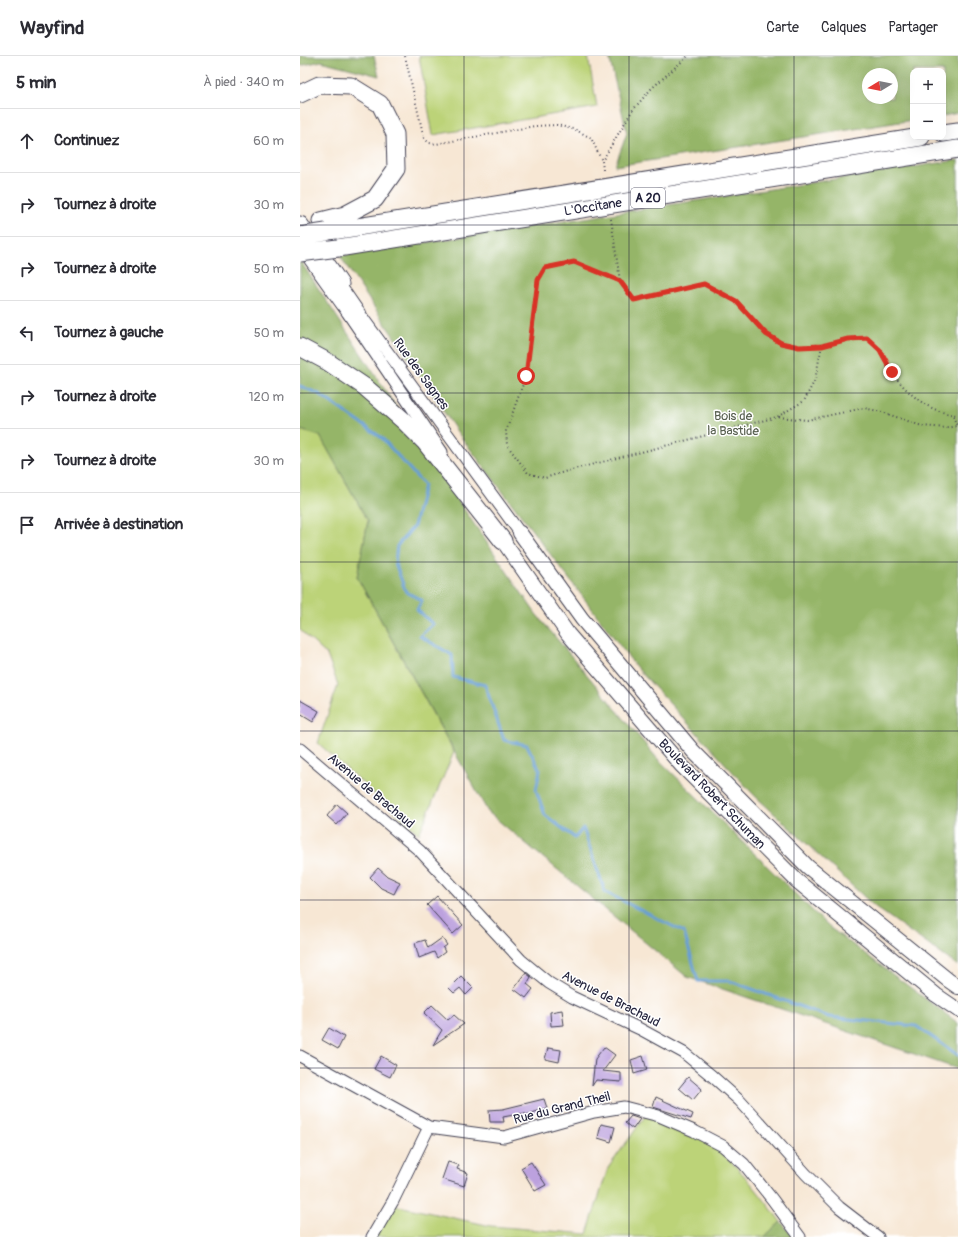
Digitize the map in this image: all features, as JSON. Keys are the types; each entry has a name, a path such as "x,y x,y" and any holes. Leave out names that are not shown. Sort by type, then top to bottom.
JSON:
{"highway":[{"path":"300,94 319,86 351,86 380,104 395,134 396,169 375,198 345,216 324,226 300,225"},
{"path":"946,133 958,131"},
{"name":"L'Occitane","path":"300,236 324,226 910,139"},
{"name":"L'Occitane","path":"300,253 958,148"},
{"path":"300,225 340,284"},
{"path":"300,348 328,362 365,387 404,421 425,442 503,541"}],"main road":[{"name":"Boulevard Robert Schuman","path":"520,533 582,619 694,752 808,867 958,987"},
{"name":"Boulevard Robert Schuman","path":"503,541 568,634 681,765 797,881 936,995 958,1010"}],"street":[{"name":"Rue des Sagnes","path":"300,232 340,284 520,533"},
{"name":"Rue des Sagnes","path":"300,247 352,319 503,541"},
{"name":"Avenue de Brachaud","path":"300,749 420,851 521,960 549,983 572,997 640,1029 684,1053 740,1101 806,1174 839,1207 878,1237"},
{"name":"Rue du Grand Theil","path":"300,1056 429,1127 504,1138 594,1112 624,1107 659,1116 694,1131 723,1146 744,1164 800,1237"},
{"path":"372,1237 393,1200 429,1127"}],"path":[{"path":"405,56 424,138 429,143 436,144 535,126 557,125 576,130 591,138 602,161 603,170"},
{"path":"602,161 632,112 651,89 688,56"},
{"path":"611,219 620,281 634,300 704,284 736,301 766,334 781,343 799,347 822,346 848,339 867,338 880,350 892,372 910,393 928,407 952,414 958,414"},
{"path":"620,281 574,262 545,268 538,280 526,376 506,432 507,445 528,473 545,478 777,417 804,401 815,380 822,346"},
{"path":"777,417 807,420 864,408 882,412 922,426 947,428 957,427 952,414"}],"green space":[{"path":"300,56 374,56 379,76 321,61 300,66"},
{"path":"419,56 588,56 597,107 433,135"},
{"path":"609,56 958,56 958,113 946,115 946,68 910,68 910,120 615,166 627,133"},
{"name":"Bois de la Bastide","path":"958,160 958,966 874,906 754,795 637,668 458,433 340,256"},
{"path":"300,262 448,486 536,614 656,757 829,927 958,1023 958,1069 687,977 488,812 357,577 368,521 320,436 300,430"},
{"path":"300,430 320,436 368,521 357,577 454,752 419,834 318,743 338,685 327,655 300,630"},
{"path":"646,1115 703,1140 725,1156 736,1166 764,1199 781,1222 764,1237 375,1237 394,1205 491,1226 587,1234 608,1168"},
{"path":"781,1222 793,1237 764,1237"}],"building":[{"path":"300,700 319,711 313,722 300,714"},
{"path":"337,804 347,813 337,825 327,816"},
{"path":"378,868 387,876 400,882 394,894 381,888 370,877"},
{"path":"437,896 463,925 453,934 427,905"},
{"path":"442,938 447,945 443,948 445,952 437,958 434,952 419,958 415,943 425,940 428,948"},
{"path":"526,973 531,977 527,984 533,989 526,998 514,989"},
{"path":"461,976 473,988 466,995 460,988 454,993 449,988"},
{"path":"432,1005 448,1020 454,1015 464,1024 433,1045 442,1030 424,1013"},
{"path":"562,1010 564,1025 551,1026 550,1012"},
{"path":"329,1028 344,1037 338,1049 322,1040"},
{"path":"604,1047 615,1055 603,1071 621,1073 621,1082 596,1080 592,1086 595,1059"},
{"path":"548,1048 561,1050 559,1062 545,1059"},
{"path":"381,1056 396,1065 390,1077 374,1069"},
{"path":"643,1056 647,1070 634,1074 631,1060"},
{"path":"688,1077 702,1089 693,1100 679,1088"},
{"path":"656,1097 693,1114 691,1119 653,1107"},
{"path":"544,1099 547,1108 526,1115 525,1113 503,1117 504,1122 490,1122 489,1110 503,1109"},
{"path":"631,1116 640,1119 633,1129 625,1123"},
{"path":"601,1124 615,1127 611,1142 598,1138"},
{"path":"448,1162 459,1165 457,1169 468,1173 464,1186 442,1179"},
{"path":"531,1162 546,1185 535,1191 521,1168"}],"waterway":[{"path":"300,386 319,394 382,438 424,485 414,526 397,546 395,563 406,592 422,600 417,610 433,624 420,636 452,655 453,677 485,685 504,740 527,745 540,770 536,790 545,815 575,838 583,828 605,892 684,932 698,981 730,981 829,1017 916,1026 958,1055"}],"route":[{"path":"526,376 538,280 545,268 574,262 620,281 634,300 704,284 736,301 766,334 781,343 799,347 822,346 848,339 867,338 880,350 892,372"}]}
